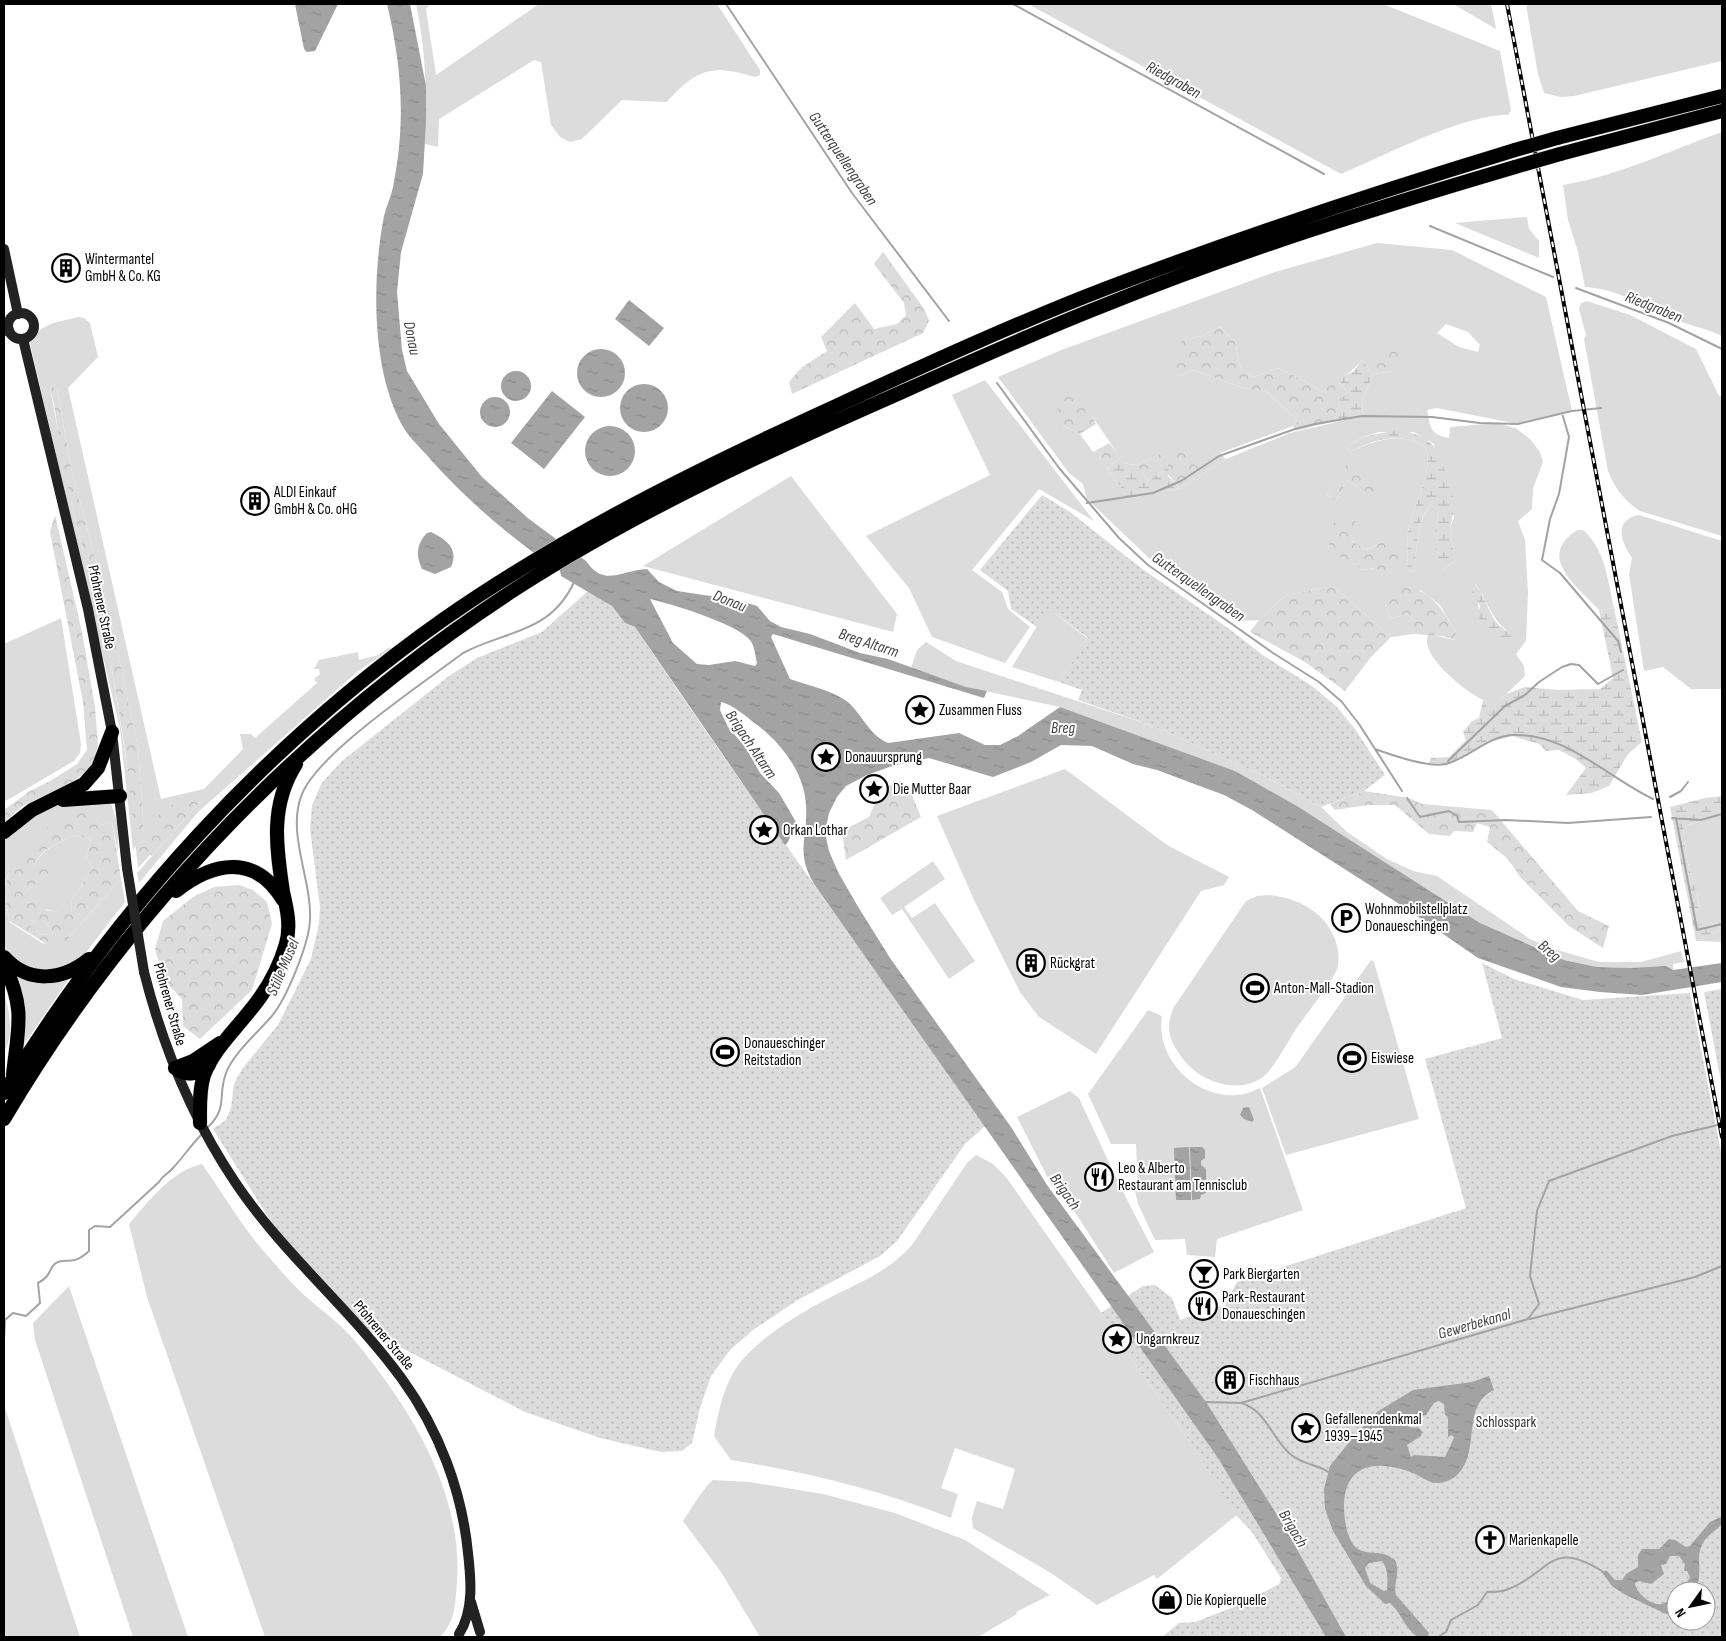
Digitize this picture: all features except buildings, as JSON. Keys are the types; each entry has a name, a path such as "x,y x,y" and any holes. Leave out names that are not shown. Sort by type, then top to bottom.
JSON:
{"highway":[{"path":"4,1093 59,1007 101,949 204,829 301,735 400,652 446,618 507,579 608,527 725,458 767,446 947,355 1104,290 1363,197 1557,138 1722,96"},
{"path":"795,432 1109,303 1376,208 1560,154 1722,111"},
{"path":"4,1119 59,1033 147,916 210,843 307,749 421,656 608,527"},
{"path":"70,793 94,775 104,757 112,732"},
{"path":"200,1124 202,1084 209,1065 228,1036 260,999 278,967 287,941 286,905 276,846 277,817 288,778 307,749"},
{"path":"4,832 18,819 45,803 70,793 109,786 120,793"},
{"path":"45,803 120,793"},
{"path":"147,916 193,878 205,872 226,867 242,868 262,877 273,886 286,905"},
{"path":"4,957 15,968 29,975 46,978 64,974 78,968 101,949"},
{"path":"4,964 17,998 20,1016 13,1078"},
{"path":"209,1065 199,1072 190,1074 183,1074 175,1068 205,1054 228,1036"}],"main road":[{"path":"4,249 18,314"},
{"path":"18,314 28,316 33,324 32,333 23,339 16,338 6,330 9,322 18,314"},
{"name":"Pfohrener Straße","path":"23,339 88,609 112,732 127,868 144,972 155,1014 175,1068 200,1124 244,1196 274,1235 403,1380 424,1414 449,1468 460,1504 469,1560 470,1598 467,1618 458,1636"},
{"name":"Pfohrener Straße","path":"470,1598 483,1635"},
{"path":"458,1636 469,1630 483,1635"}],"green space":[{"path":"416,4 430,4 426,9 436,75 539,4 717,4 760,70 760,75 755,77 717,70 706,72 687,82 667,102 622,100 582,139 570,142 560,137 551,125 541,62 534,60 439,119 438,147 425,144 425,74"},
{"path":"1028,4 1383,4 1500,51 1511,110 1508,115 1469,121 1447,128 1341,174"},
{"path":"1453,4 1491,4 1496,29"},
{"path":"1526,4 1722,4 1722,61 1574,96 1560,97 1544,93 1538,74"},
{"path":"1722,132 1722,336 1671,318 1618,294 1585,287 1578,252 1568,220 1563,185 1624,169"},
{"path":"1527,217 1529,229 1539,241 1539,258 1455,223"},
{"path":"1377,243 1452,250 1546,297 1572,411 1518,424 1437,408 1427,410 1434,432 1449,438 1450,427 1498,423 1517,429 1530,439 1540,452 1543,462 1533,488 1532,509 1518,521 1525,540 1528,593 1526,641 1516,654 1524,666 1525,676 1499,701 1485,701 1476,696 1455,681 1436,661 1427,642 1429,634 1454,640 1456,632 1440,605 1420,590 1385,600 1390,619 1407,614 1413,618 1403,626 1414,634 1391,637 1333,586 1286,595 1259,620 1241,621 1196,588 1173,576 1153,562 1087,499 1083,484 1069,473 998,377 1064,349 1275,272","holes":["1446,324 1468,332 1480,345 1478,352 1459,347 1437,333","1220,327 1235,342 1241,370 1253,377 1278,368 1308,383 1321,392 1348,373 1362,360 1394,371 1373,374 1363,399 1362,416 1290,433 1226,459 1180,488 1126,499 1124,492 1099,458 1104,446 1093,452 1080,434 1063,426 1092,416 1124,463 1136,465 1162,453 1195,466 1220,453 1293,426 1298,421 1267,392 1243,388 1193,370 1179,376 1182,340 1202,336","1379,432 1414,432 1434,444 1454,518 1450,528 1455,561 1442,570 1435,524 1439,515 1438,510 1431,505 1419,529 1414,572 1407,570 1408,532 1425,477 1428,457 1426,447 1417,442 1398,438 1378,441 1350,452 1346,447 1363,437","1346,466 1372,497 1347,480 1336,501 1327,495","1344,514 1362,526 1351,540 1367,550 1381,542 1375,568 1363,570 1351,562","1475,583 1496,619 1507,631 1515,636 1483,627"]},
{"path":"883,252 925,310 929,321 923,333 792,394 789,382 801,368 827,351 821,337 855,303 874,329 897,324 906,315 904,303 874,264"},
{"path":"1587,301 1630,315 1696,349 1719,396 1722,396 1722,536 1640,511 1625,499 1617,489 1608,471 1584,339 1586,335 1579,309 1581,303"},
{"path":"78,317 84,318 90,323 98,357 68,388 161,799 204,789 243,749 240,734 251,734 255,738 317,683 314,679 320,674 319,669 314,669 319,660 358,652 359,660 378,655 390,647 391,649 358,671 198,812 139,883 137,873 201,801 198,795 144,835 138,747 106,598 72,472 57,390 49,383 74,515 109,651 132,798 137,843 133,850 120,729 30,343 34,336 44,327"},
{"path":"1220,327 1235,342 1241,370 1253,377 1278,368 1308,383 1321,392 1338,378 1347,393 1339,402 1335,421 1295,431 1293,426 1298,421 1267,392 1243,388 1193,370 1179,376 1176,371 1174,358 1182,340 1202,336"},
{"path":"1396,350 1402,358 1394,371 1373,374 1362,360"},
{"path":"1362,360 1373,374 1363,399 1362,416 1335,421 1339,402 1347,393 1338,378 1353,372"},
{"path":"985,380 1094,521 1039,489 972,570 1002,592 1008,609 1030,627 1005,663 932,637 909,588 866,536 990,475 952,395"},
{"path":"48,382 57,390 72,472 106,598 138,747 144,834 165,808 198,794 201,801 152,856 150,855 138,868 126,756 109,651 74,515 61,452 54,403"},
{"path":"1063,391 1092,416 1096,424 1080,434 1064,426 1057,407"},
{"path":"1401,429 1425,438 1438,450 1455,504 1450,528 1455,561 1442,570 1438,569 1435,560 1435,524 1439,515 1438,510 1431,505 1419,528 1414,572 1407,570 1408,532 1425,477 1428,457 1426,447 1411,440 1395,438 1379,440 1363,446 1363,437"},
{"path":"1363,437 1363,446 1350,452 1346,447"},
{"path":"1109,443 1121,457 1107,469 1099,458 1104,446"},
{"path":"1184,447 1195,466 1220,453 1226,459 1180,488 1165,471 1148,481 1136,465 1162,453"},
{"path":"1121,457 1124,463 1136,465 1148,481 1165,471 1161,462 1168,458 1168,476 1180,488 1126,499 1124,492 1107,469"},
{"path":"1346,465 1372,475 1379,488 1372,497 1347,480 1336,501 1327,495"},
{"path":"791,476 897,614 893,632 643,566"},
{"path":"1042,495 1070,512 1141,568 1228,628 1264,656 1312,686 1336,706 1355,729 1385,775 1364,791 1321,807 1264,776 1156,727 1078,700 1082,690 1059,682 1088,638 1049,609 1037,627 1011,609 1008,591 980,570"},
{"path":"1345,514 1362,526 1352,541 1367,550 1389,538 1399,555 1396,575 1375,568 1363,570 1331,553 1328,536 1336,518"},
{"path":"55,515 82,632 95,707 98,744 95,758 86,772 69,784 24,805 4,822 4,810 30,791 77,764 87,750 83,702 50,532"},
{"path":"1639,515 1722,541 1722,689 1691,689 1663,667 1644,671 1629,574 1632,558 1625,545 1622,532 1625,522"},
{"path":"1577,530 1583,530 1590,537 1601,556 1614,608 1599,610 1564,571 1560,561 1560,550 1565,540"},
{"path":"1468,578 1480,591 1496,622 1516,636 1498,640 1489,634 1480,622 1480,606 1465,579"},
{"path":"1397,581 1418,590 1439,606 1456,632 1455,640 1442,636 1414,634 1402,626 1413,618 1407,614 1390,619 1385,600"},
{"path":"1333,586 1391,637 1371,657 1345,691 1305,662 1250,632 1259,620 1286,595"},
{"path":"588,591 612,606 625,623 635,627 721,753 985,1126 965,1144 897,1241 880,1256 796,1301 753,1330 730,1350 711,1376 700,1408 692,1443 682,1451 661,1452 600,1438 525,1412 371,1332 288,1243 267,1215 213,1129 226,1120 231,1108 234,1084 242,1069 278,1025 311,959 319,924 320,907 310,829 312,806 321,784 342,761 449,676 477,658 542,632"},
{"path":"1048,608 1088,639 1059,682 1012,667"},
{"path":"1614,608 1642,742 1628,754 1609,786 1592,793 1566,795 1586,768 1576,759 1559,750 1546,751 1539,744 1512,736 1487,743 1446,764 1429,763 1431,758 1449,757 1466,740 1463,732 1472,721 1479,718 1483,700 1499,701 1506,694 1525,687 1558,690 1600,689 1613,678 1599,610"},
{"path":"61,618 81,744 80,753 74,761 4,802 4,644"},
{"path":"926,642 956,661 1156,727 1264,776 1321,807 1347,832 1387,859 1413,871 1437,876 1530,939 1557,950 1599,962 1641,962 1681,951 1684,962 1673,964 1673,970 1597,967 1564,960 1480,923 1297,806 1235,771 1060,707 966,687 911,668 917,650"},
{"path":"1065,769 1167,845 1229,877 1224,885 1201,891 1096,1054 1039,1017 1020,992 974,900 937,816"},
{"path":"895,782 909,788 921,817 846,860 842,831 869,817 880,793"},
{"path":"1364,791 1409,798 1422,804 1492,810 1578,911 1609,926 1603,948 1569,926 1521,878 1508,859 1487,842 1490,827 1477,823 1473,832 1454,831 1450,836 1429,834 1395,805 1368,805 1335,810 1330,804"},
{"path":"1722,796 1722,815 1684,826 1686,852 1698,899 1698,914 1701,923 1705,928 1722,921 1722,929 1703,937 1702,941 1696,941 1670,807 1705,798"},
{"path":"60,802 111,803 118,826 118,853 112,822 101,825 96,819 9,871 4,886 4,841 26,818"},
{"path":"82,813 96,819 101,825 112,822 121,879 62,945 52,947 9,921 4,890 9,871 50,825","holes":["76,835 91,839 86,859 93,868 72,899 71,914 46,910 39,898 24,903 24,893 48,874 51,865 34,867 40,856 57,843","34,920 44,920 53,933 49,935 41,934 31,926"]},
{"path":"1722,815 1722,921 1704,928 1698,914 1699,903 1686,852 1684,826"},
{"path":"76,835 91,839 86,859 93,868 72,899 71,915 23,904 24,893 48,874 34,867 41,855 57,843"},
{"path":"933,861 945,879 904,907 912,918 935,903 975,961 949,979 902,909 892,915 880,898"},
{"path":"121,879 125,902 77,964 40,974 7,955 4,950 4,890 9,922 42,943 62,945"},
{"path":"239,885 253,890 267,902 272,924 252,990 200,1039 183,1026 182,999 164,980 155,949 163,921 193,897 214,887"},
{"name":"Anton-Mall-Stadion","path":"1269,895 1290,899 1299,903 1317,914 1324,921 1336,942 1338,950 1337,969 1264,1076 1244,1085 1221,1084 1199,1074 1183,1059 1172,1040 1169,1022 1174,1007 1246,901 1257,896"},
{"path":"34,920 44,920 53,933 49,935 41,934 31,926"},
{"path":"1722,929 1722,942 1702,941 1703,937"},
{"name":"Eiswiese","path":"1371,960 1374,962 1419,1119 1286,1155 1262,1088 1294,1068"},
{"name":"Schlosspark","path":"1482,963 1514,979 1583,1000 1690,993 1722,1157 1722,1637 1162,1637 1179,1623 1195,1622 1239,1605 1279,1584 1281,1578 1252,1532 1236,1515 1188,1439 1124,1348 1111,1343 1110,1325 1101,1313 1143,1286 1155,1285 1172,1298 1180,1320 1225,1305 1237,1282 1466,1208 1425,1059 1502,1038"},
{"path":"11,969 71,976 23,1046"},
{"path":"1722,989 1722,1087 1704,992"},
{"path":"4,995 8,1009 10,1032 4,1053"},
{"path":"1148,1010 1162,1016 1161,1032 1165,1047 1181,1073 1193,1083 1207,1090 1222,1094 1241,1095 1260,1088 1303,1210 1217,1239 1215,1257 1187,1255 1185,1239 1155,1240 1138,1204 1135,1191 1138,1191 1136,1144 1111,1144 1088,1094"},
{"path":"1070,1091 1079,1098 1118,1182 1154,1252 1114,1273 1064,1195 1052,1186 1017,1117"},
{"path":"976,1155 993,1164 1006,1177 1110,1325 1111,1343 1124,1348 1188,1439 1237,1515 1157,1579 1154,1575 1097,1605 1051,1573 973,1528 972,1517 977,1501 1003,1509 1015,1469 955,1448 941,1488 958,1494 951,1518 843,1483 731,1460 714,1436 721,1404 729,1381 741,1362 751,1351 789,1321 873,1276 894,1262 912,1245 967,1163"},
{"path":"202,1164 261,1248 298,1290 349,1335 375,1367 395,1394 429,1452 442,1483 451,1515 457,1548 457,1582 454,1611 449,1625 440,1637 265,1637 147,1297 129,1224 161,1188 191,1167"},
{"path":"69,1286 188,1637 133,1637 35,1340 33,1323"},
{"path":"4,1405 80,1637 4,1637"},
{"path":"713,1480 749,1482 823,1494 895,1513 965,1540 1050,1595 1016,1612 1017,1614 978,1637 760,1637 721,1572 683,1521 702,1492"}],"water":[{"path":"295,4 338,4 315,51 307,52 304,49"},
{"path":"387,4 410,4 426,86 423,174 401,252 397,292 402,350 407,371 439,424 482,477 529,519 586,561 600,574 614,576 647,569 659,582 677,591 737,600 757,606 770,621 781,627 810,634 860,653 888,659 966,687 987,691 984,698 773,634 771,637 790,679 839,696 851,705 875,735 888,743 959,733 985,745 1000,745 1018,736 1060,707 1235,771 1297,806 1480,923 1564,960 1597,967 1666,966 1673,970 1722,963 1722,982 1642,995 1561,987 1478,958 1404,907 1252,810 1224,795 1157,770 1133,764 1092,746 1061,745 1031,762 993,777 929,758 895,765 867,775 846,786 837,797 829,813 825,833 829,851 838,872 857,905 890,958 1011,1127 1047,1185 1206,1402 1284,1526 1346,1637 1326,1637 1218,1458 814,884 808,873 804,854 805,794 796,771 783,750 744,714 721,702 720,710 728,727 746,748 760,773 779,793 796,822 785,845 635,627 625,623 612,606 561,576 560,571 492,519 445,476 402,425 384,377 377,322 376,294 380,240 384,216 393,187 400,140 401,95","holes":["650,599 702,615 740,632 752,643 757,663 755,666 735,661 709,665 697,664 673,643"]},
{"path":"629,300 664,328 649,346 615,319"},
{"path":"601,349 610,351 618,356 623,364 625,373 623,382 618,390 610,395 601,397 592,395 584,390 579,382 577,373 579,364 584,356 592,351"},
{"path":"516,371 522,372 530,380 530,392 522,400 516,401 510,400 502,392 501,386 502,380 510,372"},
{"path":"644,384 653,386 661,391 666,399 668,408 666,417 661,425 653,430 644,432 635,430 627,425 622,417 620,408 622,399 627,391 635,386"},
{"path":"552,391 585,417 544,469 511,443"},
{"path":"495,397 501,398 509,406 509,418 501,426 495,427 489,426 481,418 480,412 481,406 489,398"},
{"path":"610,426 619,428 630,437 635,451 633,460 624,471 610,476 601,474 590,465 585,451 587,442 596,431"},
{"path":"431,532 442,538 450,546 454,555 451,567 435,574 422,569 418,555 423,537"},
{"path":"1249,1107 1254,1120 1252,1122 1240,1115 1243,1108"},
{"path":"1189,1147 1191,1200 1176,1200 1174,1148"},
{"path":"1190,1147 1202,1147 1205,1150 1205,1158 1201,1161 1201,1165 1206,1169 1206,1193 1201,1195 1200,1199 1192,1200"},
{"path":"1489,1376 1494,1390 1484,1397 1477,1407 1468,1455 1464,1467 1456,1476 1445,1482 1434,1483 1414,1473 1398,1468 1375,1466 1365,1468 1357,1473 1350,1480 1346,1491 1345,1517 1350,1539 1358,1549 1386,1555 1395,1560 1397,1565 1396,1595 1429,1633 1428,1637 1418,1637 1410,1630 1390,1603 1385,1604 1366,1586 1333,1531 1325,1509 1324,1489 1330,1466 1354,1436 1377,1412 1413,1390 1472,1382","holes":["1439,1401 1444,1404 1445,1415 1448,1417 1448,1437 1452,1435 1454,1438 1445,1457 1414,1455 1411,1457 1407,1445 1421,1436 1422,1432 1419,1428 1409,1427 1406,1422 1410,1415 1426,1415 1434,1403","1382,1561 1387,1578 1387,1590 1384,1591 1370,1583 1365,1568 1369,1563"]},
{"path":"1721,1517 1721,1525 1705,1539 1700,1550 1698,1581 1688,1581 1690,1577 1687,1571 1684,1571 1685,1564 1679,1556 1670,1556 1666,1564 1661,1565 1664,1574 1651,1584 1639,1581 1635,1583 1641,1595 1649,1601 1658,1604 1666,1602 1666,1614 1624,1594 1612,1586 1601,1571 1607,1571 1615,1580 1622,1580 1626,1574 1638,1567 1638,1555 1642,1549 1659,1549 1669,1539 1675,1540 1686,1547 1690,1546 1710,1522"}],"waterway":[{"name":"Gutterquellengraben","path":"726,4 852,193 949,321"},
{"name":"Riedgraben","path":"1013,4 1324,174"},
{"name":"Riedgraben","path":"1430,226 1553,277"},
{"name":"Riedgraben","path":"1576,288 1669,323 1722,349"},
{"name":"Gutterquellengraben","path":"997,383 1059,468 1119,538 1148,565 1273,653 1319,682 1342,702 1359,724 1402,791"},
{"path":"1087,503 1153,493 1181,481 1219,456 1295,429 1315,424 1362,416 1432,417 1480,423 1518,424 1572,411 1601,408"},
{"path":"1562,413 1569,437 1559,494 1550,519 1542,560 1560,573 1618,641 1621,652"},
{"name":"Stille Musel","path":"207,1128 218,1114 224,1081 229,1066 277,1009 290,985 306,943 309,930 310,904 298,840 297,824 302,794 312,777 350,739 400,699 463,653 527,628 554,611 575,580"},
{"path":"1448,761 1505,706 1525,695 1539,682 1562,667 1571,664 1579,665 1598,684 1623,670"},
{"path":"1375,749 1410,760 1438,765 1454,761 1504,736 1533,736 1569,749 1653,799"},
{"path":"1670,797 1681,791 1688,782"},
{"path":"1407,798 1420,817 1449,811 1457,816 1459,822 1506,820 1568,823 1651,817"},
{"path":"1672,818 1701,820 1722,814"},
{"path":"1676,818 1697,930 1722,924"},
{"name":"Gewerbekanal","path":"1206,1402 1241,1403 1528,1319 1539,1304 1530,1276 1537,1211 1549,1181 1672,1136 1722,1124"},
{"name":"Stille Musel","path":"4,1341 5,1320 13,1313 26,1316 40,1303 38,1283 46,1277 54,1265 60,1261 78,1259 89,1251 89,1230 95,1226 110,1227 171,1170 202,1134"},
{"path":"1530,1319 1695,1277 1722,1266"},
{"path":"1242,1403 1257,1412 1290,1454 1328,1472"},
{"path":"1438,1637 1446,1632 1451,1620 1478,1605 1487,1592 1504,1591 1521,1583 1560,1558 1571,1558 1584,1562 1602,1571"}],"railway":[{"path":"1507,4 1722,1137"}],"place":[{"name":"Wintermantel GmbH & Co. KG","path":"66,268"},
{"name":"ALDI Einkauf GmbH & Co. oHG","path":"255,501"},
{"name":"Zusammen Fluss","path":"920,710"},
{"name":"Donauursprung","path":"826,757"},
{"name":"Die Mutter Baar","path":"874,789"},
{"name":"Orkan Lothar","path":"764,830"},
{"name":"Wohnmobilstellplatz Donaueschingen","path":"1346,918"},
{"name":"Rückgrat","path":"1031,963"},
{"name":"Anton-Mall-Stadion","path":"1255,988"},
{"name":"Donaueschinger Reitstadion","path":"725,1052"},
{"name":"Eiswiese","path":"1352,1058"},
{"name":"Leo & Alberto Restaurant am Tennisclub","path":"1099,1177"},
{"name":"Park Biergarten","path":"1204,1274"},
{"name":"Park-Restaurant Donaueschingen","path":"1203,1306"},
{"name":"Ungarnkreuz","path":"1117,1339"},
{"name":"Fischhaus","path":"1230,1380"},
{"name":"Gefallenendenkmal 1939–1945","path":"1306,1428"},
{"name":"Marienkapelle","path":"1490,1540"},
{"name":"Die Kopierquelle","path":"1167,1600"}],"water label":[{"name":"Donau","path":"413,338"},
{"name":"Donau","path":"730,600"},
{"name":"Breg Altarm","path":"869,642"},
{"name":"Breg","path":"1063,727"},
{"name":"Brigach Altarm","path":"752,744"},
{"name":"Breg","path":"1550,950"},
{"name":"Brigach","path":"1066,1191"},
{"name":"Brigach","path":"1294,1528"}]}
